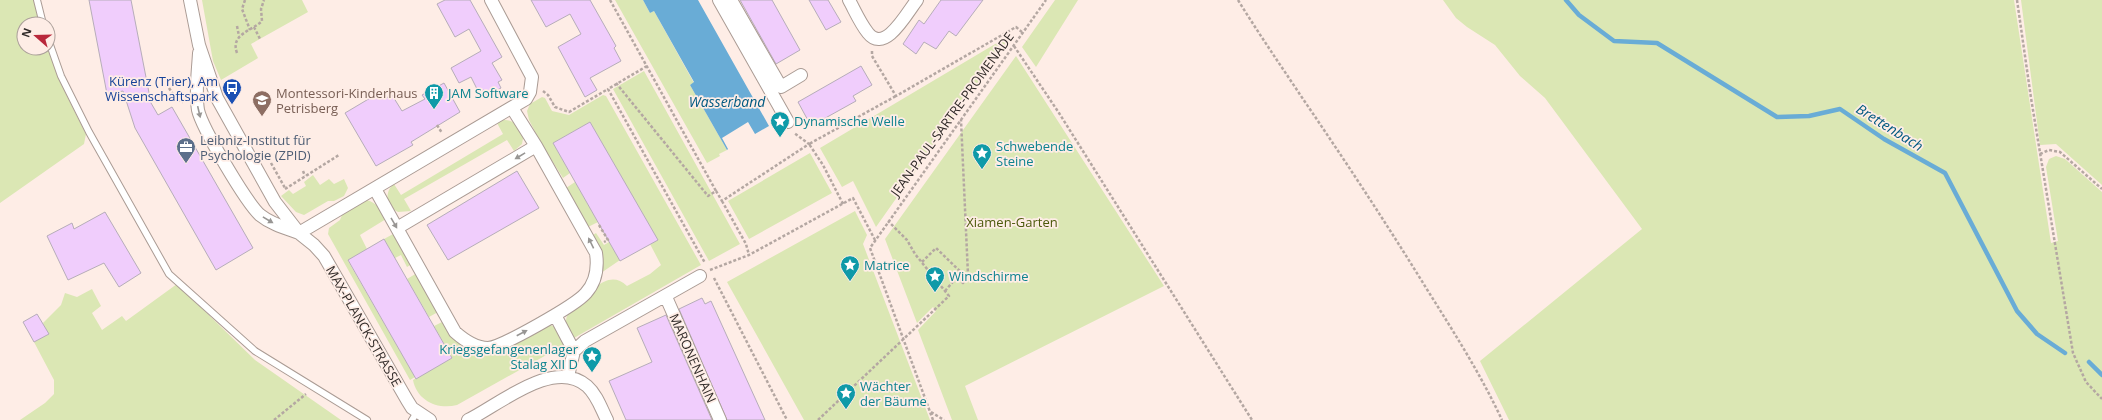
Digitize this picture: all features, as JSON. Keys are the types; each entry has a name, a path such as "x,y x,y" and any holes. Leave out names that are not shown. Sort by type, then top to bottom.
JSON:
{"street":[{"name":"MAX-PLANCK-STRASSE","path":"190,0 199,45 217,98 275,202 299,232 324,256 415,416 430,420"},
{"path":"299,232 375,189 526,99 532,84 532,77 524,59 491,0"},
{"path":"719,0 788,122"},
{"path":"731,0 781,87 801,76"},
{"path":"849,0 867,32 872,36 880,38 893,33 916,0"},
{"name":"MAX-PLANCK-STRASSE","path":"199,45 196,94 200,117 243,194 254,209 277,225 299,232"},
{"path":"375,189 455,332 468,342 485,348 496,347 555,315 586,293 594,280 597,260 596,253 587,234 512,108"},
{"path":"397,228 536,146"},
{"name":"MARONENHAIN","path":"574,351 585,341 666,297 705,273"},
{"name":"MARONENHAIN","path":"666,297 720,420"},
{"path":"555,315 574,351 568,376"},
{"path":"468,420 532,384 549,378 568,376 580,382 592,392 607,420"}],"lane":[{"path":"37,0 41,16"},
{"path":"54,56 62,76 89,132 168,274 255,351 367,420"}],"path":[{"path":"245,0 242,9 250,30"},
{"path":"239,36 263,20 261,12 264,0"},
{"path":"610,0 746,244 749,254"},
{"name":"JEAN-PAUL-SARTRE-PROMENADE","path":"875,240 1046,0"},
{"path":"1238,0 1265,45 1375,207 1464,348 1484,382 1502,420"},
{"path":"2017,0 2040,154 2073,353 2086,382 2102,398"},
{"path":"237,26 239,36 235,45 237,53"},
{"path":"254,27 260,39"},
{"path":"722,201 809,144 1016,27 1023,33"},
{"path":"872,36 872,56 896,96"},
{"path":"1014,46 1059,114 1252,420"},
{"path":"532,84 548,95 555,107 569,112 647,66"},
{"path":"616,83 708,196 716,191"},
{"path":"169,88 176,99 185,103"},
{"path":"608,89 705,273 787,420"},
{"path":"945,291 957,277 963,283 967,278 961,120"},
{"path":"788,122 796,135 809,144 825,169 843,204"},
{"path":"2040,154 2048,150 2060,152 2102,189"},
{"path":"282,191 339,156"},
{"path":"267,157 285,188"},
{"path":"303,171 305,176"},
{"path":"705,273 749,254 853,198 875,240 870,248 902,339 933,420"},
{"path":"818,420 949,296 907,240 888,221"},
{"path":"599,225 606,238"},
{"path":"922,262 936,248 967,278"},
{"path":"275,419 314,388"},
{"path":"930,412 944,420"}],"green space":[{"path":"0,0 34,0 37,16 16,16 16,56 51,56 68,98 86,134 84,144 0,203"},
{"path":"202,0 302,0 308,12 251,44 258,58 221,80 213,61"},
{"path":"615,0 643,0 650,13 654,11 694,83 690,85 727,150 719,154 720,156 707,163"},
{"path":"1055,0 1078,0 1036,67 1022,47"},
{"path":"1443,0 2014,0 2051,243 2058,241 2046,167 2049,159 2056,156 2065,159 2102,192 2102,420 1509,420 1480,361 1642,229 1545,98 1520,76 1495,45 1456,18"},
{"path":"2021,0 2102,0 2102,185 2056,144 2040,145"},
{"path":"1012,34 876,227 853,181 842,187 820,148"},
{"name":"Xiamen-Garten","path":"1016,56 1164,286 965,386 978,420 952,420 918,330 936,311 933,307 917,323 885,239"},
{"path":"644,71 740,244 709,261 613,89"},
{"path":"603,95 606,96 701,265 574,338 566,323 566,318 569,312 596,286 608,280 614,279 621,281 627,286 650,274 661,265 650,244 657,240 590,122 553,143 570,173 563,178 542,145 529,120 527,111 530,104 542,97 545,98 552,111 569,115"},
{"path":"502,120 509,120 517,125 524,133 522,144 514,151 507,140 404,199 411,211 398,212 391,208 388,202 388,192 391,186 394,184 401,195 503,134 497,123"},
{"path":"810,153 832,193 749,239 728,201"},
{"path":"313,175 320,185 329,179 334,184 344,179 348,188 344,196 334,201 328,201 304,215 296,212 281,196 289,190 293,194 306,186 304,182"},
{"path":"575,182 598,222 588,227 566,188"},
{"path":"366,200 376,205 386,219 360,235 367,249 348,261 415,377 410,380 328,234 329,228 340,220 342,215"},
{"path":"855,211 867,235 863,244 930,420 804,420 727,282"},
{"path":"395,233 412,264 407,267 401,255 395,258 384,239"},
{"path":"596,233 604,245 609,242 620,260 601,273 593,235"},
{"path":"417,273 438,312 429,317 407,279"},
{"path":"177,284 255,360 341,420 20,420 45,403 54,394 54,380 34,342 48,334 43,323 61,305 65,293 77,297 92,289 101,306 92,313 102,330 122,316 126,321"},
{"path":"444,321 489,353 498,352 549,324 556,328 566,344 457,405 436,405 429,402 419,393 413,380 452,358 434,326"}],"water":[{"name":"Wasserband","path":"643,0 698,0 769,126 755,134 748,122 722,138 728,149 727,150 690,85 694,82 654,11 650,13"}],"building":[{"path":"89,0 131,0 151,103 158,115 172,107 253,248 216,270 135,128 123,91 107,94"},
{"path":"445,0 470,0 502,57 492,63 502,80 498,82 501,88 487,96 484,90 479,93 471,77 459,83 451,68 481,51 469,29 455,37 437,4"},
{"path":"531,0 590,0 616,46 614,48 621,61 590,78 597,90 585,97 558,47 581,34 570,14 546,27"},
{"path":"740,0 772,0 800,50 776,64"},
{"path":"809,0 828,0 841,22 826,30"},
{"path":"941,0 983,0 956,36 949,31 936,49 924,42 916,54 903,44 919,20 924,24"},
{"path":"861,66 872,85 853,96 856,101 811,126 798,102"},
{"path":"444,83 460,112 411,142 413,145 376,166 345,113 382,91 386,98 392,95 402,111 425,99 422,95"},
{"path":"590,122 658,240 620,261 553,143"},
{"path":"517,171 539,208 448,260 427,225"},
{"path":"105,212 141,273 119,287 104,263 68,280 47,236 72,223 74,229"},
{"path":"384,239 452,358 416,379 348,260"},
{"path":"702,298 705,304 711,301 765,420 727,420 679,309"},
{"path":"37,314 49,334 34,342 23,322"},
{"path":"666,315 712,420 626,420 609,381 652,362 637,328"}],"waterway":[{"name":"Brettenbach","path":"1566,0 1579,15 1614,41 1657,43 1777,117 1809,116 1840,109 1884,139 1945,173 2017,311 2037,334 2065,353"},
{"name":"Brettenbach","path":"2089,362 2102,375"}],"place":[{"name":"Kürenz (Trier), Am Wissenschaftspark","path":"232,105"},
{"name":"JAM Software","path":"434,110"},
{"name":"Montessori-Kinderhaus Petrisberg","path":"262,117"},
{"name":"Dynamische Welle","path":"780,138"},
{"name":"Leibniz-Institut für Psychologie (ZPID)","path":"186,164"},
{"name":"Schwebende Steine","path":"982,170"},
{"name":"Matrice","path":"850,282"},
{"name":"Windschirme","path":"935,293"},
{"name":"Kriegsgefangenenlager Stalag XII D","path":"592,373"},
{"name":"Wächter der Bäume","path":"846,410"}]}
